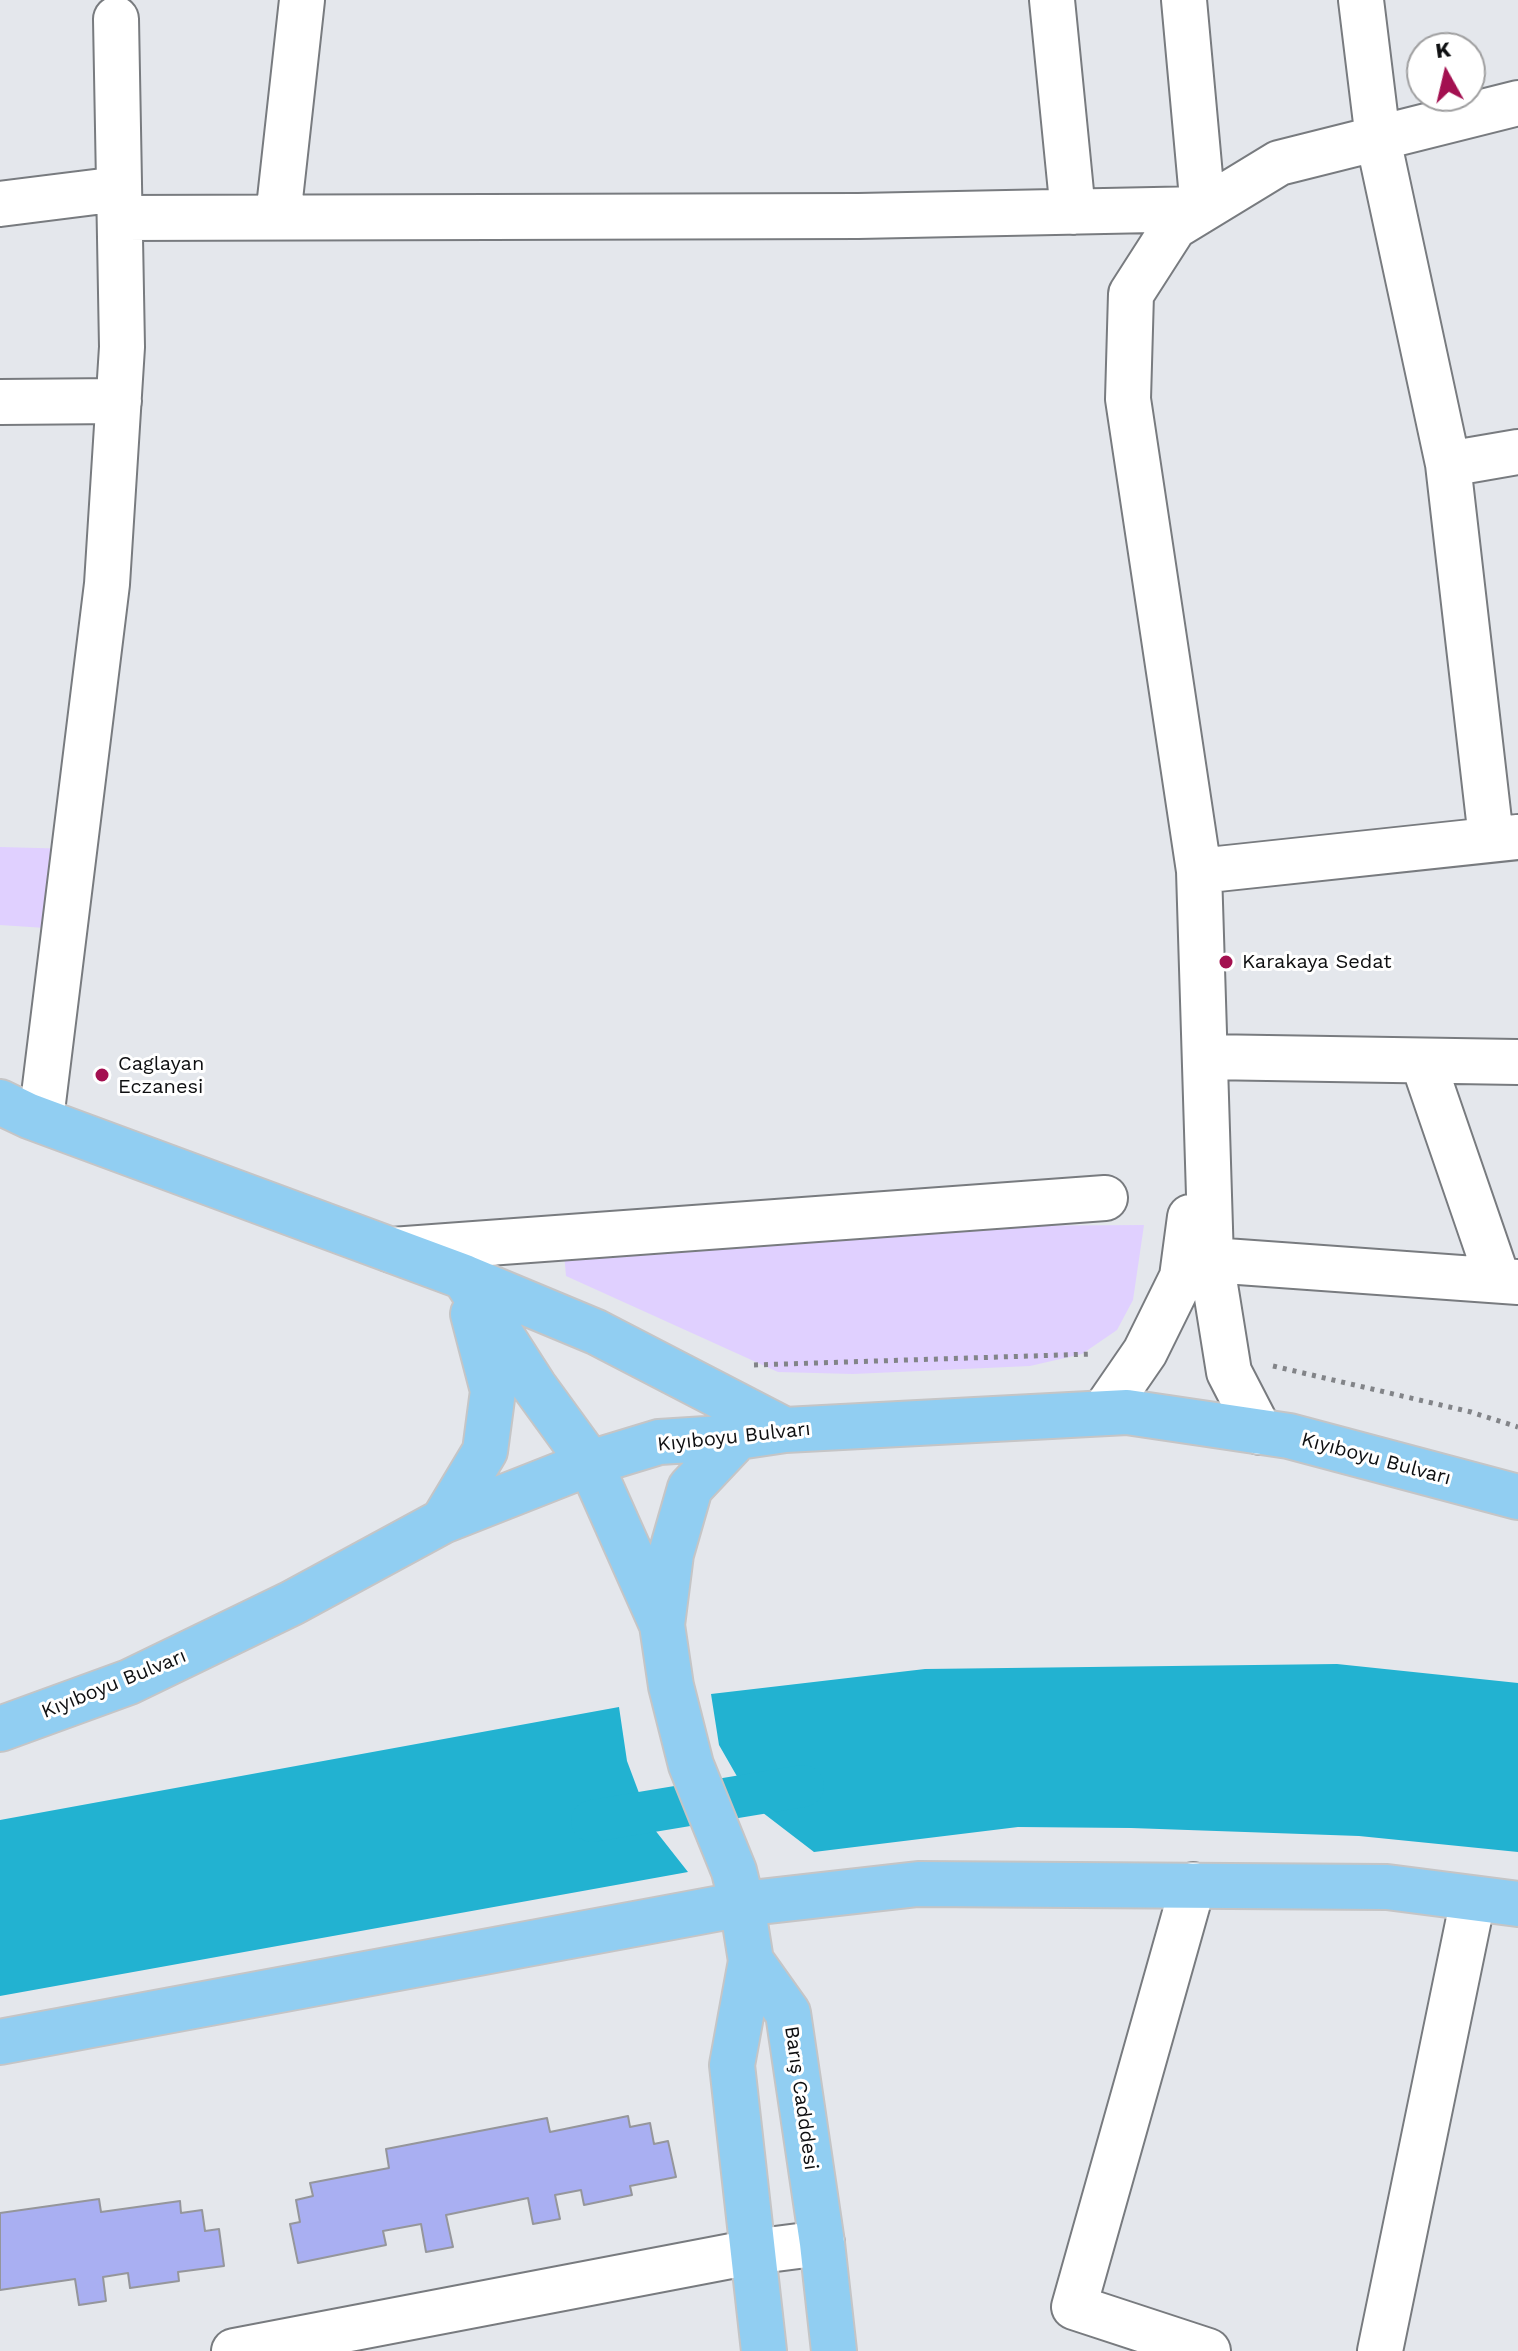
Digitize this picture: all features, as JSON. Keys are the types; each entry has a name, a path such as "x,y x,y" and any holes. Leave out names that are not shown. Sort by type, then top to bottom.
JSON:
{"main road":[{"path":"0,1102 464,1277 596,1332 785,1430"},
{"path":"464,1277 534,1386 590,1463 662,1625 671,1686 691,1765 738,1887 751,1961 732,2065 764,2351"},
{"path":"443,1521 485,1451 493,1391 464,1277"},
{"name":"Kıyıboyu Bulvarı","path":"0,1729 129,1682 292,1603 443,1521 590,1463 659,1442 738,1437 785,1430 1127,1412 1289,1436 1518,1497"},
{"path":"662,1625 671,1554 690,1488 738,1437"},
{"path":"0,2042 738,1887 918,1884 1387,1887 1518,1904"},
{"name":"Barış Cadddesi","path":"751,1961 788,2013 822,2243 834,2351"}],"street":[{"path":"278,217 302,0"},
{"path":"1052,0 1073,212"},
{"path":"1184,0 1203,209"},
{"path":"1199,871 1505,837 1448,464 1378,139 1361,0"},
{"path":"41,1119 107,584 122,347 116,19"},
{"path":"1260,1432 1229,1372 1211,1260 1199,871 1128,399 1131,294 1174,227 1279,163 1518,103"},
{"path":"0,204 120,203 278,217 842,216 1203,209"},
{"path":"0,402 119,401"},
{"path":"1448,464 1518,452"},
{"path":"1205,1057 1518,1062"},
{"path":"1211,1260 1508,1281 1423,1062"},
{"path":"1103,1413 1145,1352 1182,1277 1206,1104"},
{"path":"392,1250 1105,1198"},
{"path":"1193,1885 1074,2307 1208,2351"},
{"path":"1380,2351 1473,1899"},
{"path":"234,2351 752,2252 822,2243"}],"shaded area":[{"path":"0,847 76,849 76,930 0,925"},
{"path":"1144,1225 1133,1300 1117,1330 1082,1354 1030,1366 853,1374 778,1372 566,1276 564,1253 814,1227"}],"water":[{"path":"1337,1664 1518,1683 1518,1852 1359,1836 1018,1827 814,1852 754,1806 719,1745 711,1694 925,1669"},
{"path":"619,1707 627,1761 651,1825 688,1872 0,1996 0,1820"}],"building":[{"path":"628,2116 630,2127 650,2123 654,2144 668,2141 676,2177 630,2186 632,2195 584,2205 581,2190 555,2195 560,2219 533,2224 528,2198 446,2215 453,2247 426,2252 421,2224 383,2231 386,2245 298,2263 290,2224 300,2222 296,2200 313,2196 310,2183 389,2168 386,2149 547,2118 550,2132"},
{"path":"99,2199 101,2212 180,2201 181,2213 202,2210 205,2231 219,2229 224,2266 178,2272 179,2281 130,2288 128,2273 103,2277 106,2301 79,2305 75,2279 0,2290 0,2213"}],"waterway":[{"path":"592,1821 803,1786"}],"place":[{"name":"Karakaya Sedat","path":"1226,962"},
{"name":"Caglayan Eczanesi","path":"102,1075"}]}
